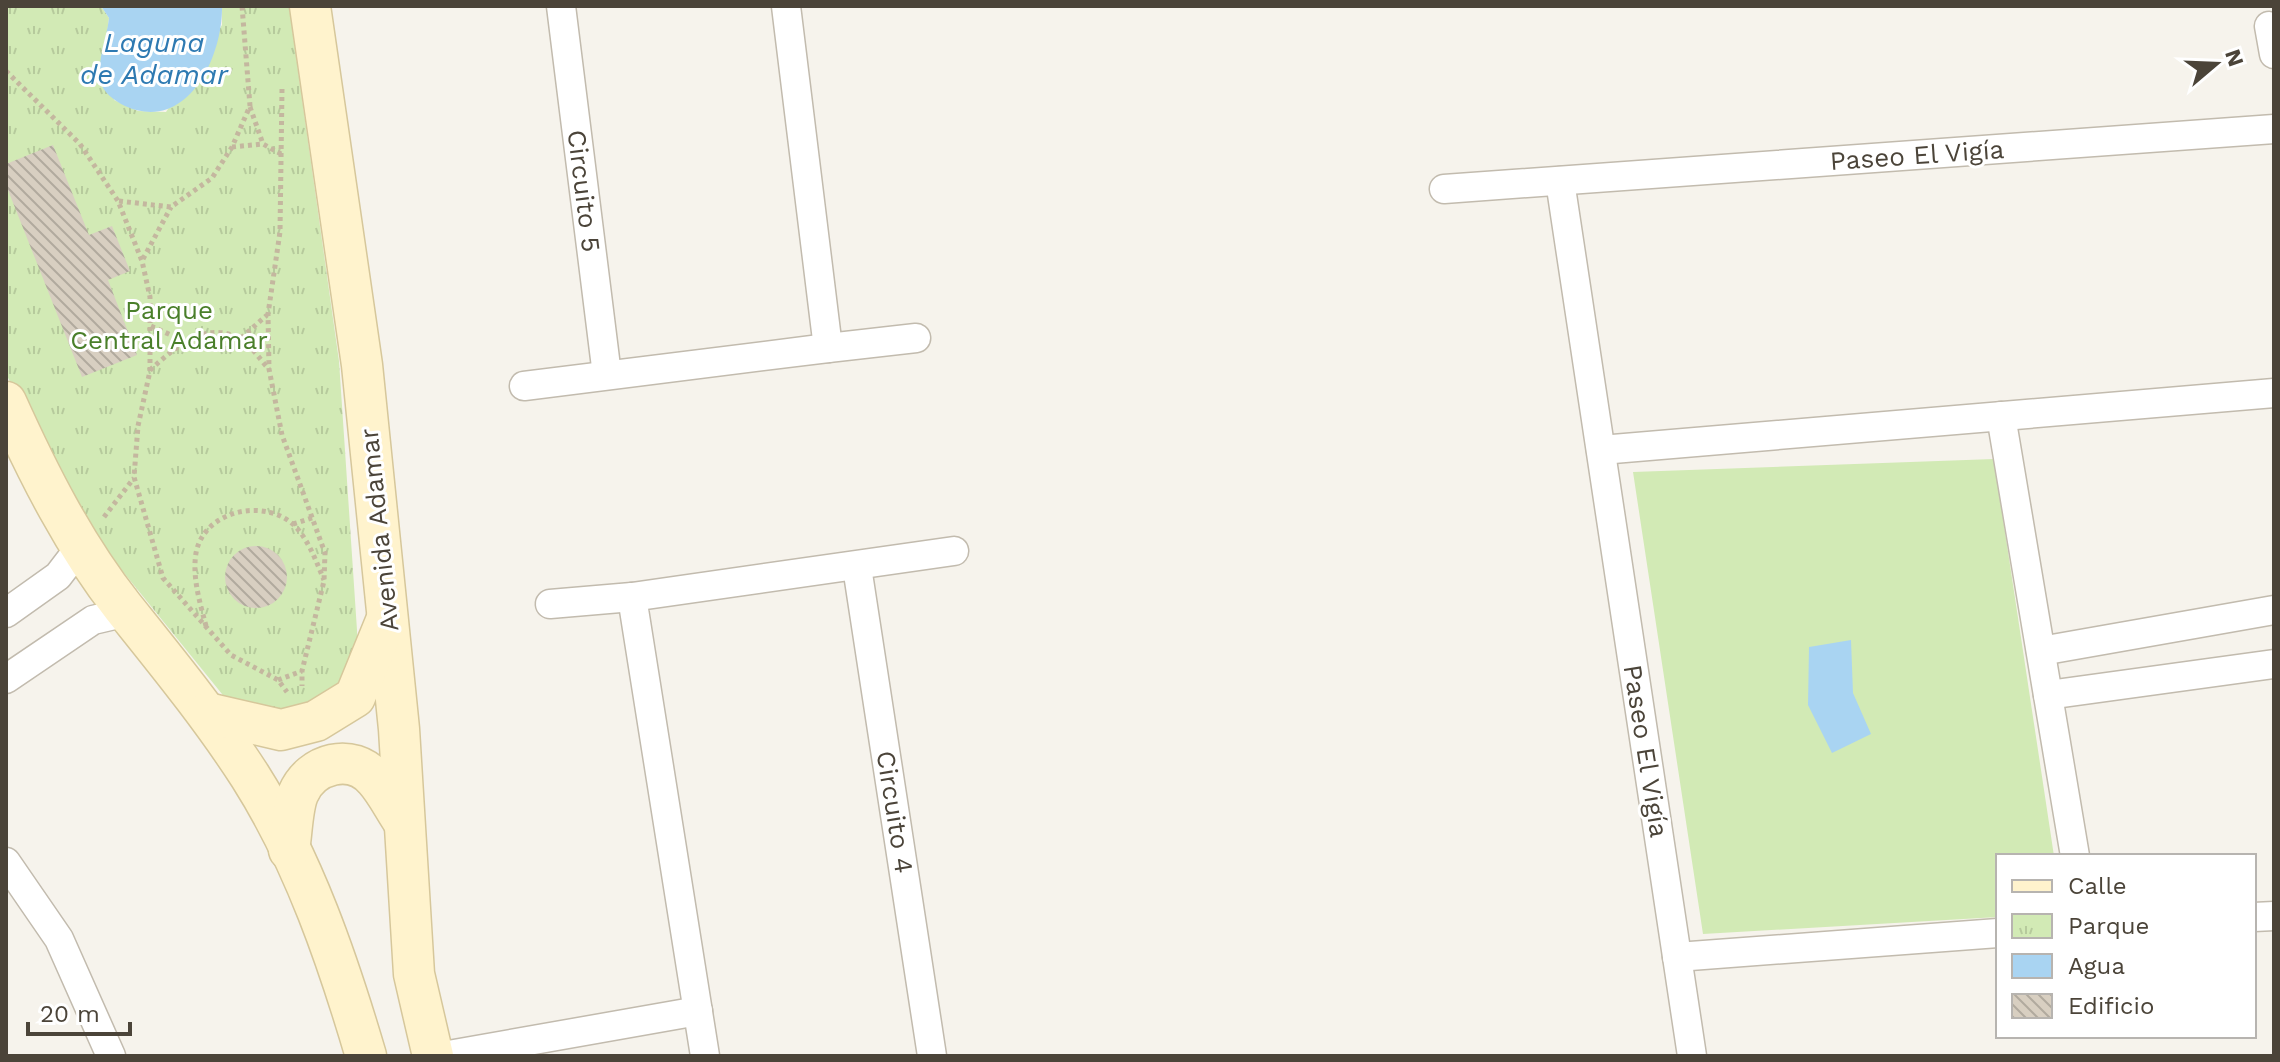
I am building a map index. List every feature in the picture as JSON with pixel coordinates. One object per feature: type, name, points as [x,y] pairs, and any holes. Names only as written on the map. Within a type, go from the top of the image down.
[{"type":"street","name":"Avenida Adamar","points":[[310,6],[362,365],[388,616],[414,974],[433,1056]]},
{"type":"street","name":"Circuito 5","points":[[561,6],[607,375]]},
{"type":"street","points":[[786,6],[828,348]]},
{"type":"street","points":[[2269,26],[2274,54]]},
{"type":"street","name":"Paseo El Vigía","points":[[1444,189],[2274,129]]},
{"type":"street","name":"Paseo El Vigía","points":[[1560,181],[1692,1056]]},
{"type":"street","points":[[524,386],[916,338]]},
{"type":"street","points":[[1601,450],[2274,393]]},
{"type":"street","points":[[6,402],[30,455],[81,546],[127,612],[207,713],[252,779],[289,850],[325,930],[366,1056]]},
{"type":"street","points":[[2001,416],[2075,854]]},
{"type":"street","points":[[6,613],[58,576],[81,546]]},
{"type":"street","points":[[550,604],[632,597],[954,551]]},
{"type":"street","name":"Circuito 4","points":[[857,567],[932,1056]]},
{"type":"street","points":[[632,597],[705,1056]]},
{"type":"street","points":[[2041,651],[2274,610]]},
{"type":"street","points":[[6,679],[93,620],[127,612]]},
{"type":"street","points":[[207,713],[281,730],[355,697],[388,616]]},
{"type":"street","points":[[2048,695],[2274,664]]},
{"type":"street","points":[[289,850],[297,795],[310,775],[329,764],[352,764],[374,776],[403,821]]},
{"type":"street","points":[[6,862],[59,939],[111,1056]]},
{"type":"street","points":[[1677,957],[1996,933]]},
{"type":"street","points":[[443,1056],[698,1011]]},
{"type":"path","points":[[242,6],[250,106],[263,144]]},
{"type":"path","points":[[6,71],[80,144],[118,201],[142,261],[150,297],[150,371],[138,426],[134,477],[163,578],[231,655],[278,680],[303,719]]},
{"type":"path","points":[[282,82],[280,232],[268,314],[269,369],[282,435],[315,517],[325,553],[324,581],[302,671],[303,719]]},
{"type":"path","points":[[142,261],[171,207],[212,178],[232,147],[250,106]]},
{"type":"path","points":[[232,147],[263,144],[281,154]]},
{"type":"path","points":[[118,201],[171,207]]},
{"type":"path","points":[[241,338],[268,314]]},
{"type":"path","points":[[151,326],[184,341]]},
{"type":"path","points":[[150,371],[184,341],[202,334],[224,333],[241,338],[269,369]]},
{"type":"path","points":[[81,546],[134,477]]},
{"type":"path","points":[[208,631],[197,594],[196,551],[215,523],[237,512],[256,509],[274,513],[293,524],[308,543],[324,581]]},
{"type":"path","points":[[293,524],[315,517]]},
{"type":"path","points":[[278,680],[302,671]]},
{"type":"green space","name":"Parque Central Adamar","points":[[6,6],[101,6],[109,18],[106,41],[114,100],[138,111],[166,112],[222,25],[222,6],[289,6],[339,361],[357,630],[358,666],[328,711],[239,715],[86,526],[6,374]]},
{"type":"green space","points":[[1994,459],[2054,854],[1996,854],[1996,917],[1703,934],[1633,472]]},
{"type":"water","name":"Laguna de Adamar","points":[[101,6],[222,6],[216,47],[197,86],[183,100],[166,109],[147,112],[113,99],[101,84],[99,72],[109,18]]},
{"type":"water","points":[[1851,640],[1853,693],[1871,734],[1832,753],[1808,705],[1809,647]]},
{"type":"building","points":[[53,145],[89,235],[112,226],[130,271],[108,280],[137,355],[82,377],[6,185],[6,164]]},
{"type":"building","points":[[256,546],[278,555],[287,577],[278,599],[256,608],[234,599],[225,577],[234,555]]}]
